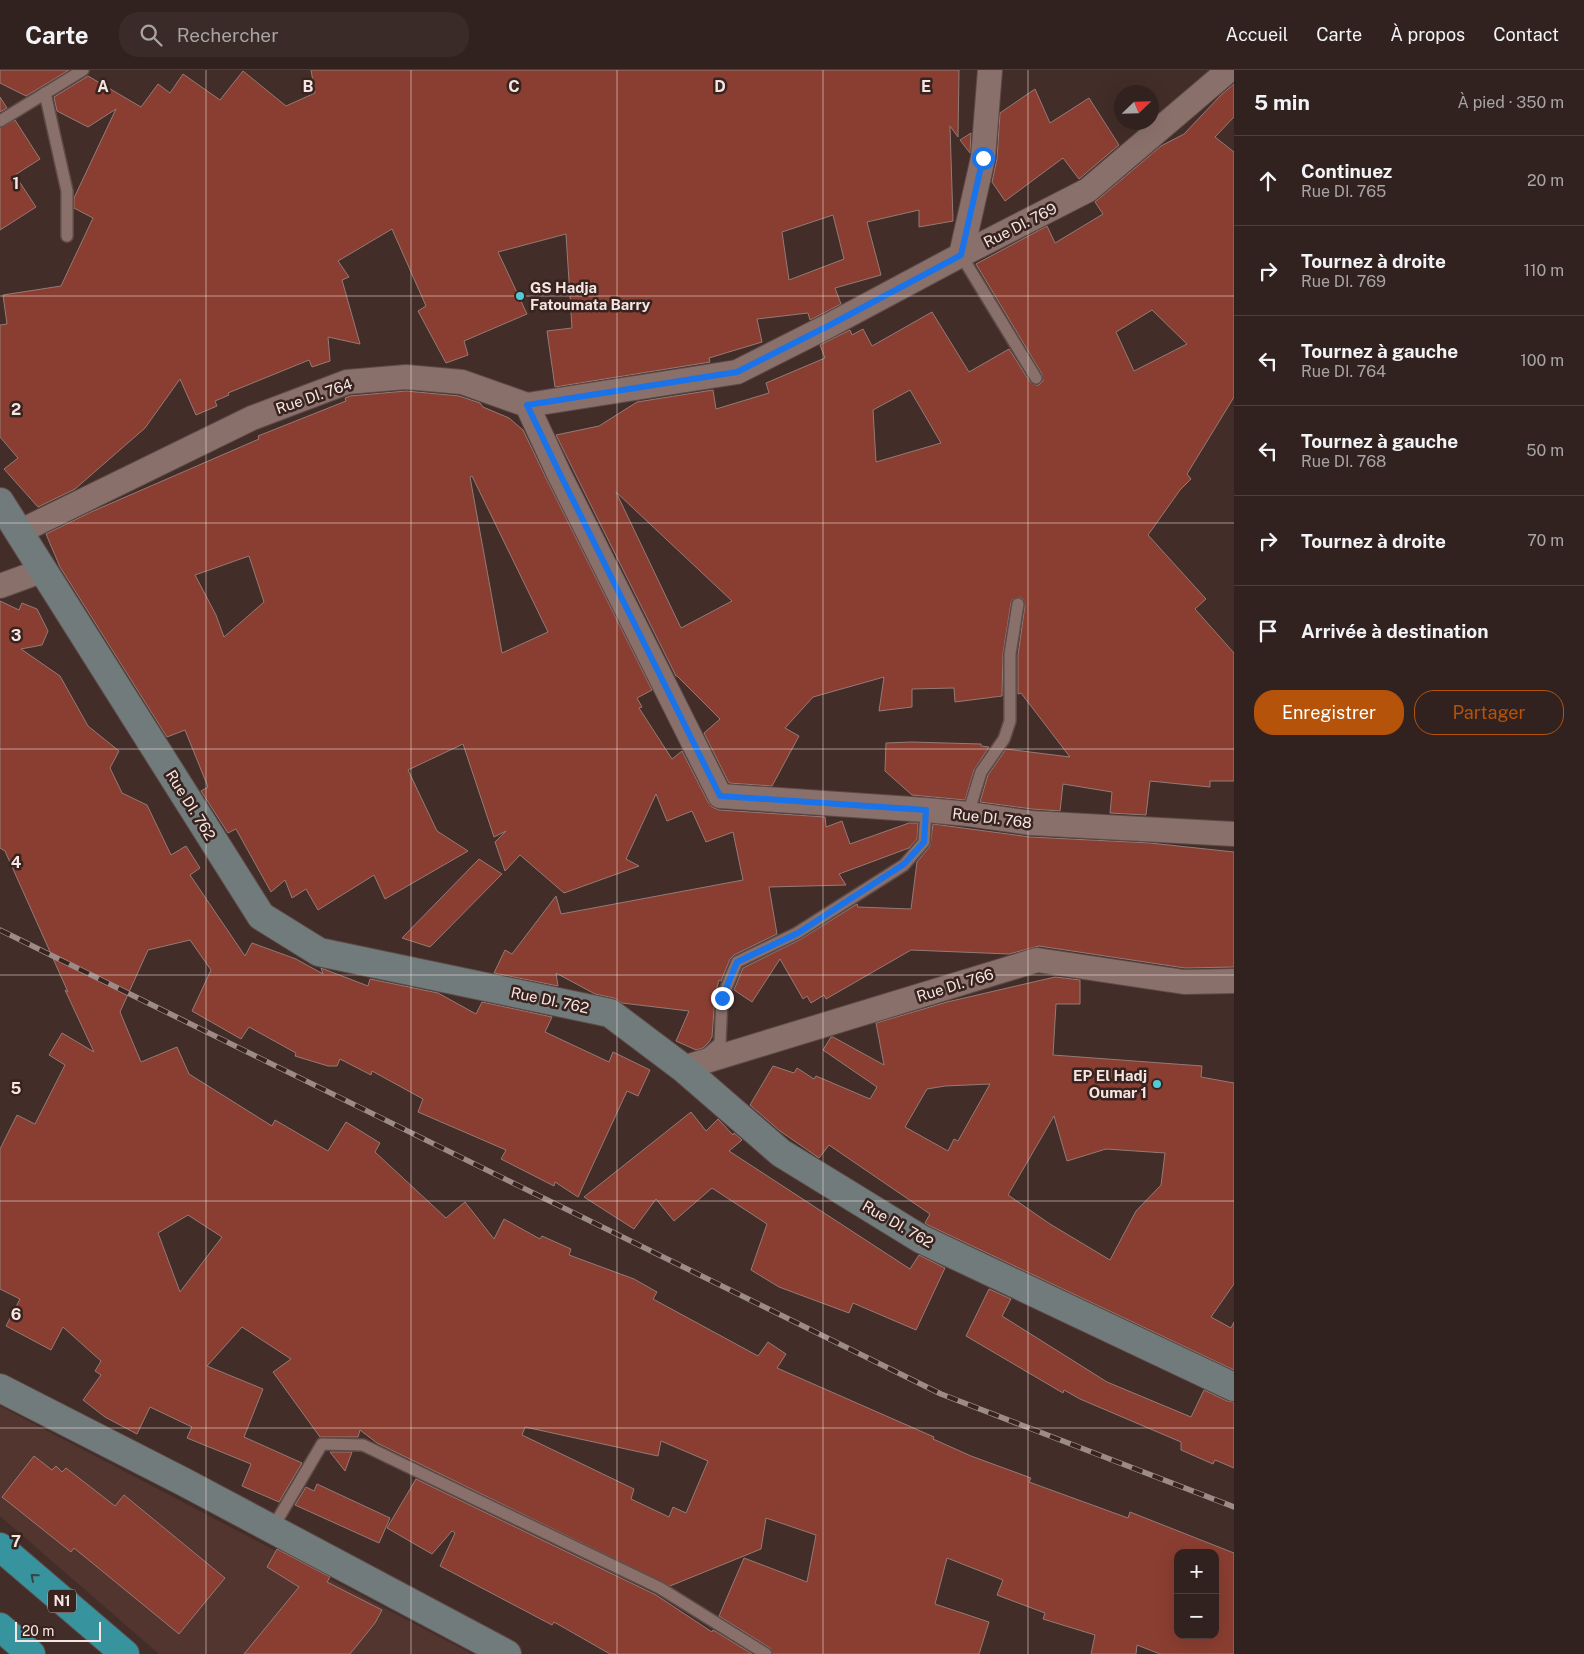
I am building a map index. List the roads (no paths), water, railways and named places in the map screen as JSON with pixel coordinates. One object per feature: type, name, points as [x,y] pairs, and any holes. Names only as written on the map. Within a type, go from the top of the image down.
[{"type":"highway","name":"N1","points":[[0,1548],[125,1654]]},
{"type":"highway","points":[[0,1627],[31,1654]]},
{"type":"street","points":[[961,255],[983,158],[990,70]]},
{"type":"street","name":"Rue DI. 769","points":[[527,405],[737,372],[1088,190],[1228,70]]},
{"type":"street","name":"Rue DI. 764","points":[[19,532],[252,418],[348,382],[406,377],[462,382],[527,405]]},
{"type":"street","name":"Rue DI. 768","points":[[527,405],[720,796],[926,810],[968,814],[1031,824],[1234,834]]},
{"type":"street","name":"Rue DI. 762","points":[[0,502],[261,916],[319,952],[610,1013],[683,1068],[781,1153],[921,1239],[1234,1387]]},
{"type":"street","points":[[0,586],[44,570]]},
{"type":"street","name":"Rue DI. 766","points":[[683,1068],[1036,960],[1184,982],[1234,981]]},
{"type":"street","points":[[0,1388],[184,1482],[506,1654]]},
{"type":"lane","points":[[0,121],[83,70]]},
{"type":"lane","points":[[45,93],[67,191],[67,236]]},
{"type":"lane","points":[[961,255],[1036,378]]},
{"type":"lane","points":[[968,814],[981,772],[1004,739],[1010,721],[1010,654],[1018,604]]},
{"type":"lane","points":[[683,1068],[704,1056],[720,1043],[722,998],[737,962],[798,933],[904,864],[924,842],[926,810]]},
{"type":"lane","points":[[272,1529],[322,1444],[363,1445],[660,1588],[766,1654]]},
{"type":"railway","points":[[0,930],[941,1394],[1234,1507]]},
{"type":"place","name":"GS Hadja Fatoumata Barry","points":[[520,296]]},
{"type":"place","name":"EP El Hadj Oumar 1","points":[[1157,1084]]}]
